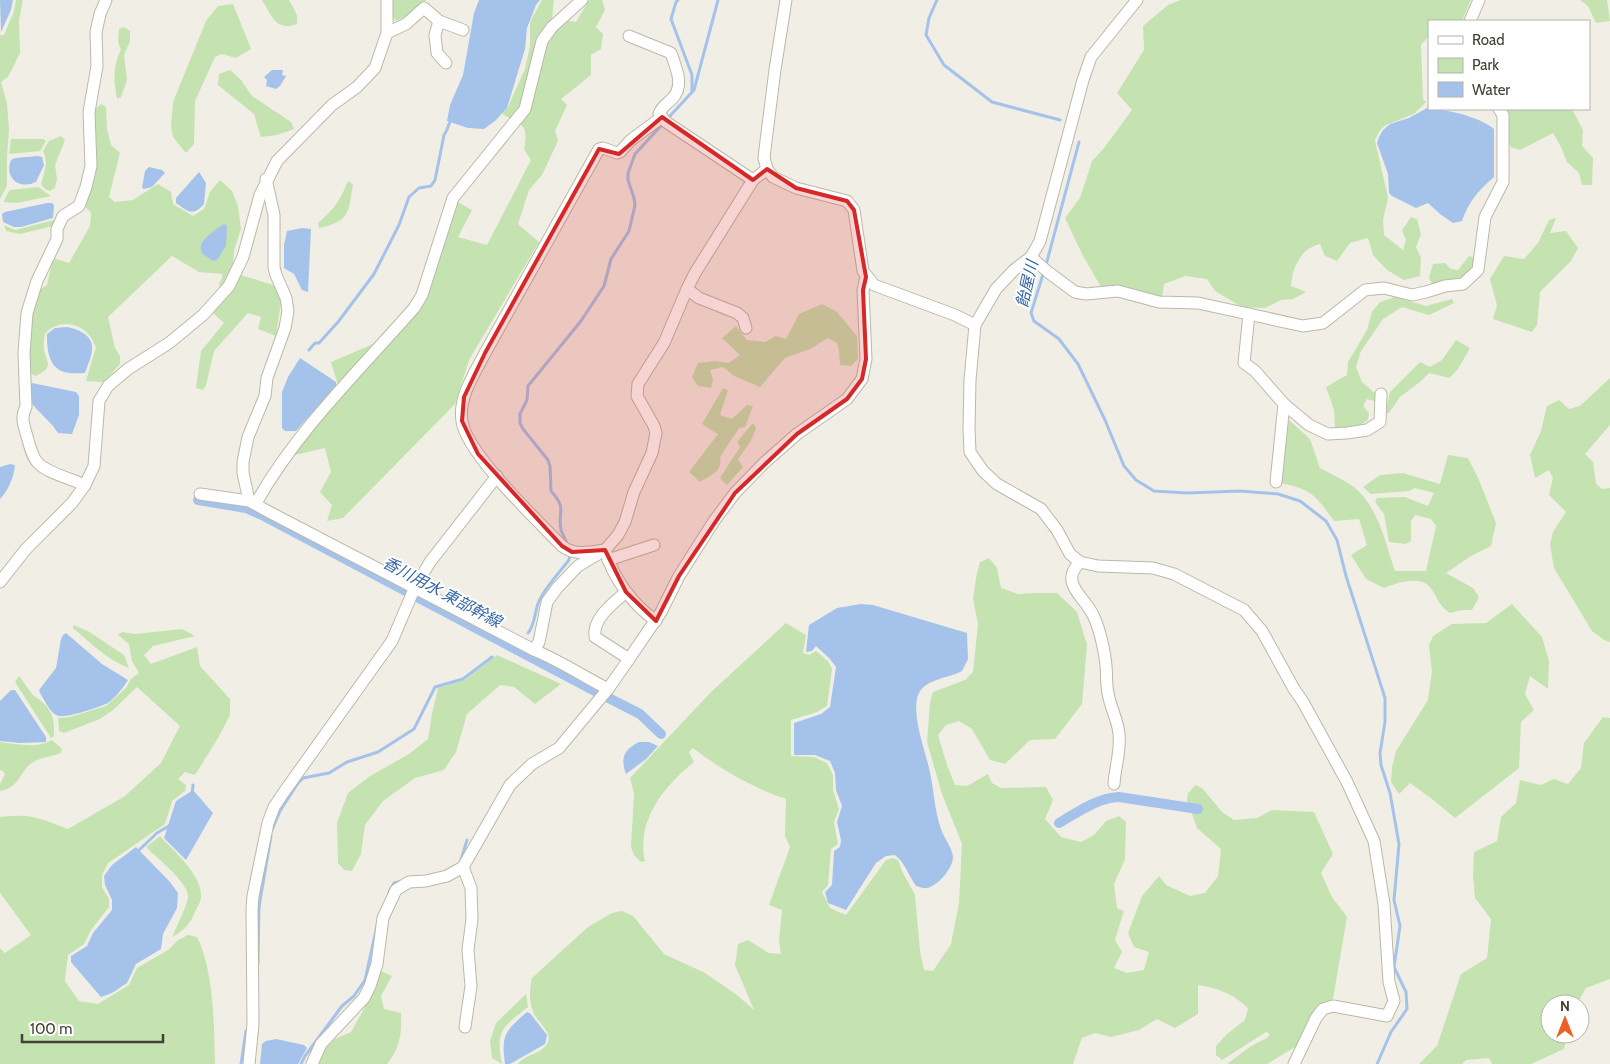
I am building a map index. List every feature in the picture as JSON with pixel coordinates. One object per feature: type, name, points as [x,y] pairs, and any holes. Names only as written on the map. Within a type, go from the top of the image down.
[{"type":"street","points":[[85,484],[47,470],[37,462],[30,445],[22,414],[26,407],[24,354],[28,313],[37,282],[57,239],[57,229],[64,216],[79,206],[91,166],[89,112],[96,66],[96,32],[100,14],[106,0]]},
{"type":"street","points":[[0,582],[26,548],[72,503],[85,484],[94,466],[99,401],[108,386],[128,369],[169,343],[203,315],[229,286],[243,257],[260,195],[277,161],[332,105],[357,86],[375,68],[387,33],[387,0]]},
{"type":"street","points":[[253,502],[296,443],[414,308],[422,295],[452,198],[525,109],[542,41],[552,27],[582,0]]},
{"type":"street","points":[[786,0],[774,70],[764,158],[767,169],[773,177],[796,188],[847,202],[851,205],[854,210],[863,271],[874,285],[975,324]]},
{"type":"street","points":[[1035,261],[1082,80],[1091,57],[1137,0]]},
{"type":"street","points":[[1470,20],[1479,0]]},
{"type":"street","points":[[387,33],[406,24],[424,8],[439,21],[463,30]]},
{"type":"street","points":[[439,21],[436,34],[436,53],[446,64]]},
{"type":"street","points":[[630,36],[671,53],[679,77],[678,89],[672,98],[663,105],[659,114],[664,120],[753,180]]},
{"type":"street","points":[[1035,261],[1075,292],[1086,294],[1118,291],[1159,302],[1198,303],[1303,326],[1323,323],[1365,290],[1384,288],[1412,295],[1445,286],[1463,284],[1478,270],[1482,225],[1504,182],[1503,116],[1500,110]]},
{"type":"street","points":[[606,555],[570,552],[496,476],[478,454],[467,436],[462,421],[464,397],[485,352],[599,149],[604,148],[617,153],[620,152],[630,140],[664,120]]},
{"type":"street","points":[[606,555],[625,522],[634,492],[652,453],[656,433],[637,396],[638,384],[664,343],[687,289],[753,180],[767,169]]},
{"type":"street","points":[[253,502],[243,473],[243,462],[248,437],[266,396],[267,378],[288,312],[286,298],[274,267],[274,215],[266,180]]},
{"type":"street","points":[[1035,261],[1014,270],[996,289],[975,324],[970,390],[970,452],[983,471],[997,484],[1041,509],[1057,530],[1070,554],[1080,562],[1098,566],[1153,568],[1174,574],[1244,610],[1262,631],[1303,702],[1347,782],[1374,841],[1384,904],[1389,982],[1394,1001],[1387,1016],[1333,1006],[1323,1009],[1316,1018],[1294,1064]]},
{"type":"street","points":[[312,1064],[321,1044],[364,998],[370,986],[378,964],[383,918],[396,890],[409,882],[426,881],[448,876],[463,868],[510,785],[532,764],[559,748],[629,660],[656,621],[679,576],[714,522],[736,493],[764,462],[790,440],[847,399],[862,379],[866,359],[862,290],[866,277]]},
{"type":"street","points":[[687,289],[700,298],[737,313],[743,318],[746,328]]},
{"type":"street","points":[[1249,314],[1244,363],[1255,371],[1284,404],[1308,425],[1328,434],[1367,430],[1380,422],[1381,394]]},
{"type":"street","points":[[1276,482],[1284,404]]},
{"type":"street","points":[[249,1064],[253,1024],[253,902],[268,823],[274,807],[392,641],[413,592],[430,562],[496,476]]},
{"type":"street","points":[[200,494],[253,502],[413,592],[562,663],[604,693]]},
{"type":"street","points":[[534,650],[539,642],[548,602],[557,588],[578,566],[606,555],[654,545]]},
{"type":"street","points":[[606,555],[626,592],[640,610],[656,621]]},
{"type":"street","points":[[1080,562],[1072,569],[1071,581],[1076,592],[1095,618],[1106,664],[1108,694],[1119,734],[1119,750],[1114,784]]},
{"type":"street","points":[[626,592],[601,617],[594,629],[595,637],[629,660]]},
{"type":"street","points":[[463,868],[471,888],[472,919],[468,950],[471,986],[465,1027]]},
{"type":"highlighted area","points":[[662,117],[753,180],[767,169],[796,188],[847,201],[854,210],[866,277],[863,290],[866,359],[862,379],[847,399],[797,434],[735,493],[679,576],[656,621],[626,592],[605,550],[572,552],[562,546],[478,454],[462,421],[464,397],[485,353],[599,149],[619,154]]},
{"type":"green space","points":[[16,0],[23,0],[19,20],[20,53],[8,77],[1,82],[7,104],[9,129],[7,186],[0,199],[0,35],[4,35],[14,11]]},
{"type":"green space","points":[[262,0],[289,0],[297,15],[297,24],[284,26],[279,24],[272,17]]},
{"type":"green space","points":[[391,0],[426,0],[417,10],[396,21],[391,13]]},
{"type":"green space","points":[[542,0],[554,0],[552,18],[576,22],[589,0],[602,0],[605,10],[596,27],[603,34],[601,49],[591,55],[591,75],[561,99],[567,105],[555,131],[558,141],[542,175],[529,190],[518,224],[539,242],[469,360],[455,404],[343,518],[327,521],[332,505],[320,492],[331,472],[325,448],[295,455],[308,434],[341,395],[331,362],[385,339],[414,300],[437,239],[456,201],[472,210],[458,237],[487,245],[531,160],[524,149],[525,130],[519,123],[502,114],[508,107],[525,69],[530,46],[530,22]]},
{"type":"green space","points":[[1181,0],[1471,0],[1462,20],[1428,20],[1428,37],[1421,45],[1423,99],[1426,102],[1414,114],[1386,125],[1380,130],[1375,140],[1388,198],[1383,220],[1384,235],[1403,250],[1406,240],[1402,230],[1411,217],[1417,219],[1421,234],[1416,247],[1421,258],[1420,276],[1404,280],[1387,270],[1373,255],[1368,238],[1350,243],[1337,261],[1325,256],[1320,244],[1313,246],[1303,254],[1293,272],[1291,286],[1306,292],[1293,299],[1281,300],[1265,308],[1242,307],[1215,291],[1207,279],[1185,276],[1164,284],[1162,298],[1130,290],[1101,287],[1082,254],[1065,218],[1080,198],[1092,161],[1132,110],[1117,93],[1144,50],[1143,26],[1168,5]]},
{"type":"green space","points":[[1580,0],[1607,0],[1610,21],[1596,23],[1588,6]]},
{"type":"green space","points":[[233,4],[251,49],[236,58],[222,54],[215,57],[195,101],[194,144],[186,153],[173,137],[171,126],[173,102],[206,21],[218,6]]},
{"type":"green space","points":[[124,27],[130,31],[130,41],[124,55],[127,80],[121,97],[117,99],[115,68],[121,50],[118,42],[119,29]]},
{"type":"green space","points":[[230,70],[241,80],[252,96],[291,122],[294,129],[277,135],[261,137],[254,114],[218,85],[219,74]]},
{"type":"green space","points":[[101,104],[106,107],[107,129],[111,145],[120,153],[109,197],[115,202],[133,200],[158,184],[171,192],[173,204],[193,216],[204,209],[210,192],[220,180],[232,191],[238,206],[241,229],[234,250],[233,268],[221,289],[219,284],[222,274],[199,272],[172,256],[108,317],[115,348],[120,356],[120,364],[104,382],[86,381],[96,347],[85,331],[80,327],[68,324],[55,326],[45,334],[44,348],[48,365],[45,370],[36,376],[29,373],[29,352],[38,291],[47,285],[53,258],[69,263],[90,226],[91,213],[84,205],[96,174],[97,151],[94,110]]},
{"type":"green space","points":[[1504,110],[1573,110],[1583,130],[1582,146],[1593,158],[1592,185],[1582,185],[1579,173],[1567,162],[1553,133],[1520,150],[1510,147]]},
{"type":"green space","points":[[61,136],[65,140],[55,165],[57,179],[55,188],[50,191],[41,184],[46,163],[43,151],[49,141]]},
{"type":"green space","points":[[11,139],[43,139],[46,141],[40,151],[9,154]]},
{"type":"green space","points":[[348,181],[353,184],[346,214],[337,222],[319,228],[318,223],[336,204]]},
{"type":"green space","points":[[38,187],[51,196],[17,203],[3,202],[10,190]]},
{"type":"green space","points":[[1556,218],[1550,233],[1566,231],[1578,248],[1571,261],[1540,292],[1537,325],[1532,332],[1493,319],[1497,305],[1490,279],[1504,256],[1524,259],[1538,243],[1549,220]]},
{"type":"green space","points":[[54,220],[53,226],[20,234],[6,231],[4,225],[15,230]]},
{"type":"green space","points":[[1469,256],[1475,258],[1471,270],[1463,281],[1432,284],[1429,278],[1433,264],[1445,263],[1451,269],[1458,270]]},
{"type":"green space","points":[[241,275],[276,286],[281,302],[276,336],[258,329],[261,317],[248,313],[214,351],[206,385],[203,390],[196,388],[201,351],[224,323],[213,313]]},
{"type":"green space","points":[[1395,297],[1426,306],[1452,299],[1454,303],[1429,315],[1402,307],[1383,319],[1361,351],[1356,367],[1362,382],[1376,394],[1377,402],[1367,399],[1363,406],[1369,413],[1368,420],[1356,428],[1335,427],[1334,410],[1326,387],[1347,375],[1348,362],[1367,330],[1372,312],[1380,302]]},
{"type":"green space","points":[[822,304],[837,312],[857,336],[858,359],[851,366],[840,365],[837,343],[828,338],[810,349],[785,358],[760,387],[734,376],[723,367],[710,370],[713,379],[711,388],[698,386],[692,377],[698,363],[715,361],[729,363],[740,355],[722,338],[736,326],[747,340],[765,342],[776,336],[786,339],[799,314]]},
{"type":"green space","points":[[1456,340],[1470,348],[1458,369],[1449,378],[1429,373],[1400,397],[1389,413],[1385,413],[1390,392],[1420,362],[1430,367],[1442,360]]},
{"type":"green space","points":[[1610,378],[1610,425],[1585,454],[1593,462],[1596,484],[1602,489],[1610,488],[1610,642],[1592,631],[1554,568],[1550,544],[1553,532],[1566,512],[1549,495],[1553,478],[1549,470],[1535,478],[1530,455],[1541,431],[1547,406],[1559,400],[1569,409],[1580,406]]},
{"type":"green space","points":[[723,388],[728,390],[720,415],[732,419],[747,405],[753,406],[745,427],[739,428],[720,457],[718,470],[700,482],[689,472],[718,434],[702,424]]},
{"type":"green space","points":[[1289,420],[1310,439],[1320,468],[1342,479],[1363,495],[1380,526],[1395,571],[1426,571],[1436,526],[1431,519],[1415,515],[1411,521],[1411,541],[1406,544],[1389,542],[1384,514],[1375,502],[1377,498],[1405,497],[1428,506],[1434,493],[1415,488],[1409,491],[1371,494],[1363,487],[1380,475],[1403,473],[1440,484],[1448,455],[1468,458],[1496,523],[1491,546],[1471,556],[1446,573],[1473,588],[1479,597],[1472,610],[1450,613],[1441,604],[1430,587],[1420,581],[1408,581],[1384,588],[1366,579],[1351,555],[1367,545],[1359,519],[1334,521],[1312,495],[1291,485],[1280,483]]},
{"type":"green space","points":[[753,423],[756,428],[751,441],[738,459],[743,467],[727,485],[720,478],[740,447],[737,442]]},
{"type":"green space","points":[[989,558],[997,568],[1001,588],[1018,594],[1057,593],[1077,612],[1087,645],[1082,704],[1055,739],[1030,740],[1005,764],[990,760],[972,729],[959,721],[946,725],[938,735],[955,785],[967,786],[988,774],[992,783],[1001,788],[1046,787],[1053,800],[1045,819],[1061,837],[1081,842],[1094,835],[1106,821],[1119,816],[1126,822],[1125,859],[1114,884],[1117,908],[1124,911],[1115,940],[1122,952],[1114,968],[1127,973],[1144,970],[1149,952],[1134,947],[1128,933],[1142,896],[1159,876],[1166,885],[1190,896],[1205,893],[1218,876],[1221,849],[1197,828],[1187,800],[1188,793],[1196,785],[1203,789],[1222,812],[1234,820],[1257,818],[1272,810],[1314,812],[1333,854],[1321,873],[1332,897],[1347,917],[1333,999],[1318,1005],[1303,1036],[1295,1047],[1267,1064],[1227,1064],[1251,1046],[1267,1038],[1270,1034],[1266,1032],[1222,1060],[1216,1055],[1216,1046],[1227,1034],[1245,1020],[1248,1008],[1225,992],[1198,985],[1198,1014],[1175,1028],[1157,1019],[1139,1030],[1111,1037],[1095,1033],[1082,1038],[1073,1064],[518,1064],[524,1058],[544,1048],[549,1040],[547,1032],[534,1014],[531,1005],[532,978],[588,927],[612,913],[622,911],[633,916],[664,954],[705,973],[737,995],[754,1010],[735,965],[738,944],[748,940],[769,953],[781,954],[779,941],[782,910],[769,905],[790,847],[785,836],[786,799],[737,777],[693,748],[689,752],[694,762],[663,793],[649,818],[643,846],[645,861],[641,862],[634,855],[631,847],[634,794],[630,778],[711,692],[786,623],[806,635],[803,653],[809,655],[816,651],[828,661],[832,669],[827,706],[817,712],[791,720],[791,756],[814,757],[827,763],[833,775],[833,790],[839,809],[834,822],[838,844],[831,849],[828,885],[822,892],[830,908],[846,915],[886,860],[893,858],[898,860],[915,895],[920,951],[924,970],[933,971],[951,944],[959,903],[962,844],[942,794],[927,742],[930,703],[933,692],[965,680],[973,672],[978,624],[973,599],[980,562]]},
{"type":"green space","points":[[1512,604],[1542,637],[1549,661],[1548,689],[1530,676],[1525,694],[1534,710],[1521,722],[1519,768],[1455,818],[1410,783],[1399,794],[1391,782],[1396,751],[1428,700],[1432,671],[1429,645],[1433,636],[1452,624],[1486,623]]},
{"type":"green space","points":[[73,625],[88,631],[124,655],[129,668],[99,651],[73,628]]},
{"type":"green space","points":[[182,629],[195,636],[153,646],[144,655],[151,664],[197,647],[200,666],[230,699],[230,715],[195,775],[185,772],[178,779],[186,785],[185,791],[172,801],[165,824],[108,863],[102,875],[102,887],[109,899],[109,907],[91,930],[84,944],[68,955],[65,981],[79,1001],[98,1004],[129,985],[137,968],[168,950],[178,940],[188,935],[197,937],[203,950],[210,982],[215,1064],[0,1064],[0,948],[5,953],[31,935],[0,893],[0,817],[35,817],[68,829],[125,796],[161,763],[180,726],[137,687],[113,710],[100,719],[64,733],[59,731],[58,718],[70,717],[106,706],[139,673],[132,661],[129,644],[118,635],[122,632],[135,634]]},
{"type":"green space","points":[[497,655],[561,684],[535,704],[514,687],[500,685],[467,714],[456,752],[444,770],[415,778],[383,801],[365,825],[361,854],[352,871],[344,870],[338,863],[337,823],[348,793],[370,776],[409,754],[428,739],[438,688],[465,680]]},
{"type":"green space","points":[[19,676],[32,694],[51,713],[54,736],[51,738],[15,682]]},
{"type":"green space","points":[[1603,717],[1610,718],[1610,979],[1586,988],[1583,994],[1540,994],[1540,1044],[1565,1044],[1564,1049],[1531,1064],[1492,1064],[1489,1058],[1466,1060],[1462,1064],[1419,1064],[1437,1046],[1461,974],[1487,958],[1491,919],[1475,898],[1474,852],[1497,841],[1501,817],[1516,803],[1520,780],[1541,785],[1554,779],[1568,784],[1581,768],[1584,743]]},
{"type":"green space","points":[[52,740],[62,749],[61,753],[41,758],[30,764],[12,786],[0,791],[0,784],[5,774],[0,770],[0,742],[33,745]]},
{"type":"green space","points":[[160,836],[192,872],[200,889],[201,897],[186,927],[172,937],[188,897],[187,891],[178,878],[146,847]]},
{"type":"green space","points":[[381,971],[392,976],[381,996],[384,1009],[401,1013],[399,1040],[395,1052],[387,1064],[317,1064],[318,1056],[335,1039],[351,1032],[364,1009]]},
{"type":"green space","points":[[526,994],[528,1007],[503,1030],[500,1044],[502,1064],[492,1058],[490,1041],[496,1023]]},
{"type":"water","points":[[0,0],[13,0],[11,10],[1,32]]},
{"type":"water","points":[[479,0],[540,0],[536,5],[527,28],[525,49],[507,108],[495,121],[484,129],[468,128],[447,121],[450,105],[463,75],[474,13]]},
{"type":"water","points":[[272,70],[283,70],[282,75],[286,76],[276,89],[266,86],[267,80],[264,77]]},
{"type":"water","points":[[1428,108],[1428,110],[1445,110],[1472,117],[1494,129],[1494,177],[1475,197],[1462,221],[1453,223],[1428,203],[1416,208],[1389,193],[1388,174],[1377,143],[1383,130],[1390,124],[1409,118]]},
{"type":"water","points":[[42,157],[44,165],[36,182],[24,184],[14,181],[11,177],[9,166],[11,160]]},
{"type":"water","points":[[149,167],[162,170],[165,173],[152,187],[144,189],[142,188],[145,171]]},
{"type":"water","points":[[199,172],[206,183],[204,204],[193,212],[176,203],[176,198]]},
{"type":"water","points":[[47,203],[54,205],[53,218],[21,227],[14,227],[3,222],[2,214],[5,212]]},
{"type":"water","points":[[224,224],[227,226],[226,246],[217,260],[213,261],[201,250],[202,243]]},
{"type":"water","points":[[302,228],[311,229],[308,292],[302,290],[294,274],[284,268],[284,245],[287,231]]},
{"type":"water","points":[[66,327],[80,331],[88,337],[92,344],[92,352],[85,373],[64,372],[59,370],[52,361],[48,351],[47,334],[55,328]]},
{"type":"water","points":[[300,358],[336,382],[336,386],[296,431],[285,431],[282,428],[282,392],[288,377]]},
{"type":"water","points":[[32,383],[76,392],[79,396],[79,415],[72,434],[58,433],[29,401],[28,386]]},
{"type":"water","points":[[10,464],[15,465],[13,474],[8,488],[0,499],[0,467]]},
{"type":"water","points":[[861,604],[873,605],[967,633],[968,659],[962,671],[938,679],[922,688],[919,693],[916,710],[919,730],[931,776],[937,814],[953,857],[950,866],[936,884],[923,888],[916,886],[895,855],[886,856],[876,863],[846,910],[828,903],[825,892],[832,885],[834,851],[840,847],[841,840],[837,822],[842,806],[836,790],[835,773],[830,761],[815,755],[794,755],[794,723],[821,714],[830,707],[836,667],[816,646],[812,651],[806,652],[809,625],[837,608]]},
{"type":"water","points":[[66,633],[102,664],[128,680],[108,703],[82,712],[60,716],[51,711],[39,690],[56,668],[61,639]]},
{"type":"water","points":[[11,690],[15,690],[46,737],[46,742],[20,743],[0,741],[0,701]]},
{"type":"water","points":[[639,742],[649,742],[658,746],[646,759],[626,774],[623,763],[625,755],[630,748]]},
{"type":"water","points":[[193,790],[213,813],[186,860],[164,838],[176,801]]},
{"type":"water","points":[[136,847],[170,882],[178,893],[177,908],[163,934],[161,949],[136,964],[127,983],[112,993],[101,997],[71,962],[71,956],[87,946],[93,933],[112,910],[112,900],[105,885],[104,876],[112,865]]},
{"type":"water","points":[[527,1012],[530,1013],[547,1035],[545,1044],[510,1064],[505,1064],[504,1040],[506,1034]]},
{"type":"water","points":[[276,1039],[304,1045],[307,1048],[298,1064],[260,1064],[262,1044]]},
{"type":"waterway","points":[[678,0],[671,19],[692,75],[692,92]]},
{"type":"waterway","points":[[568,546],[561,530],[561,506],[551,491],[548,460],[523,429],[520,423],[520,414],[527,400],[528,386],[581,321],[604,286],[611,259],[629,231],[635,205],[628,173],[635,154],[694,90],[718,0]]},
{"type":"waterway","name":"飴屋川","points":[[937,0],[929,18],[926,35],[944,65],[992,102],[1060,120]]},
{"type":"waterway","points":[[309,350],[315,343],[319,343],[338,322],[374,274],[399,225],[409,197],[419,188],[431,186],[435,180],[444,135],[452,118]]},
{"type":"waterway","name":"飴屋川","points":[[1046,265],[1079,142]]},
{"type":"waterway","points":[[1044,271],[1031,313],[1034,321],[1059,339],[1078,364],[1105,420],[1124,466],[1136,480],[1154,491],[1187,493],[1240,491],[1278,494],[1300,501],[1326,521],[1337,540],[1346,576],[1385,698],[1385,722],[1380,753],[1381,765],[1390,793],[1399,844],[1394,900],[1400,926],[1394,967],[1406,992],[1407,1009],[1391,1032],[1377,1064]]},
{"type":"waterway","name":"香川用水 東部幹線","points":[[198,500],[246,508],[264,516],[640,714],[661,734]]},
{"type":"waterway","points":[[528,633],[540,599],[569,560],[570,554]]},
{"type":"waterway","points":[[272,830],[280,811],[303,778],[329,773],[347,762],[378,752],[414,729],[435,687],[463,679],[492,657]]},
{"type":"waterway","points":[[192,794],[193,785]]},
{"type":"waterway","name":"香川用水 東部幹線","points":[[1059,823],[1095,803],[1119,797],[1198,809]]},
{"type":"waterway","points":[[137,852],[157,833],[169,826]]},
{"type":"waterway","points":[[258,964],[259,907],[271,836]]},
{"type":"waterway","points":[[461,860],[467,840]]},
{"type":"waterway","points":[[389,892],[394,883],[402,881]]},
{"type":"waterway","points":[[301,1064],[342,1006],[354,996],[365,980],[378,921]]},
{"type":"waterway","points":[[241,1064],[246,1031]]}]
